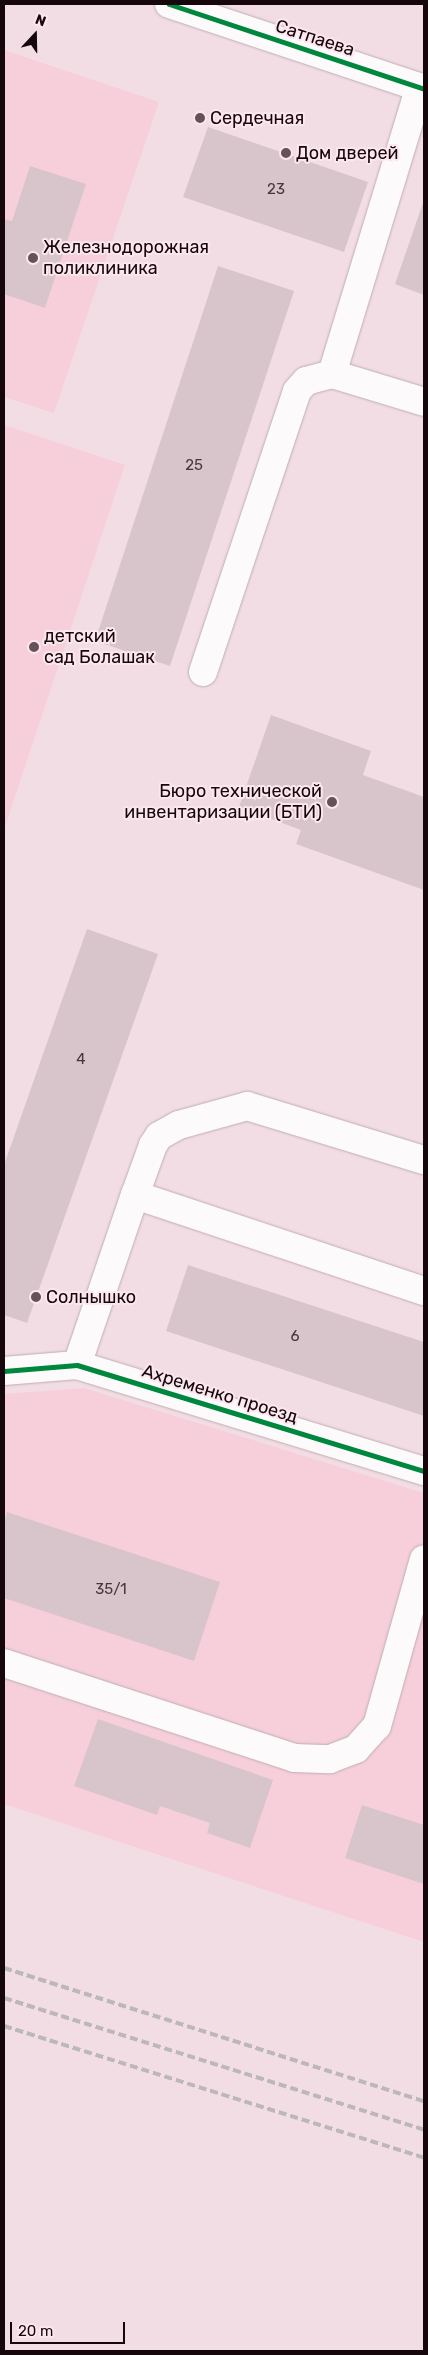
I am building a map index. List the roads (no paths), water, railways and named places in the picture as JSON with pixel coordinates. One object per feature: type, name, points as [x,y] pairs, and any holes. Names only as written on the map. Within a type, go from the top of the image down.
[{"type":"street","name":"Сатпаева","points":[[169,4],[422,88]]},
{"type":"street","points":[[332,374],[422,88]]},
{"type":"street","points":[[203,672],[297,391],[306,381],[332,374],[424,402]]},
{"type":"street","points":[[77,1364],[135,1195],[153,1145],[159,1136],[179,1125],[247,1106],[424,1160]]},
{"type":"street","points":[[135,1195],[424,1291]]},
{"type":"street","name":"Ахременко проезд","points":[[6,1377],[77,1364],[424,1471]]},
{"type":"street","points":[[4,1663],[294,1758],[330,1759],[356,1749],[376,1726],[424,1558]]},
{"type":"railway","points":[[4,1968],[424,2101]]},
{"type":"railway","points":[[4,1998],[424,2130]]},
{"type":"railway","points":[[4,2026],[424,2158]]},
{"type":"place","name":"Сердечная","points":[[200,118]]},
{"type":"place","name":"Дом дверей","points":[[286,153]]},
{"type":"place","name":"Железнодорожная поликлиника","points":[[33,258]]},
{"type":"place","name":"детский сад Болашак","points":[[34,647]]},
{"type":"place","name":"Бюро технической инвентаризации (БТИ)","points":[[332,802]]},
{"type":"place","name":"Солнышко","points":[[36,1297]]}]
